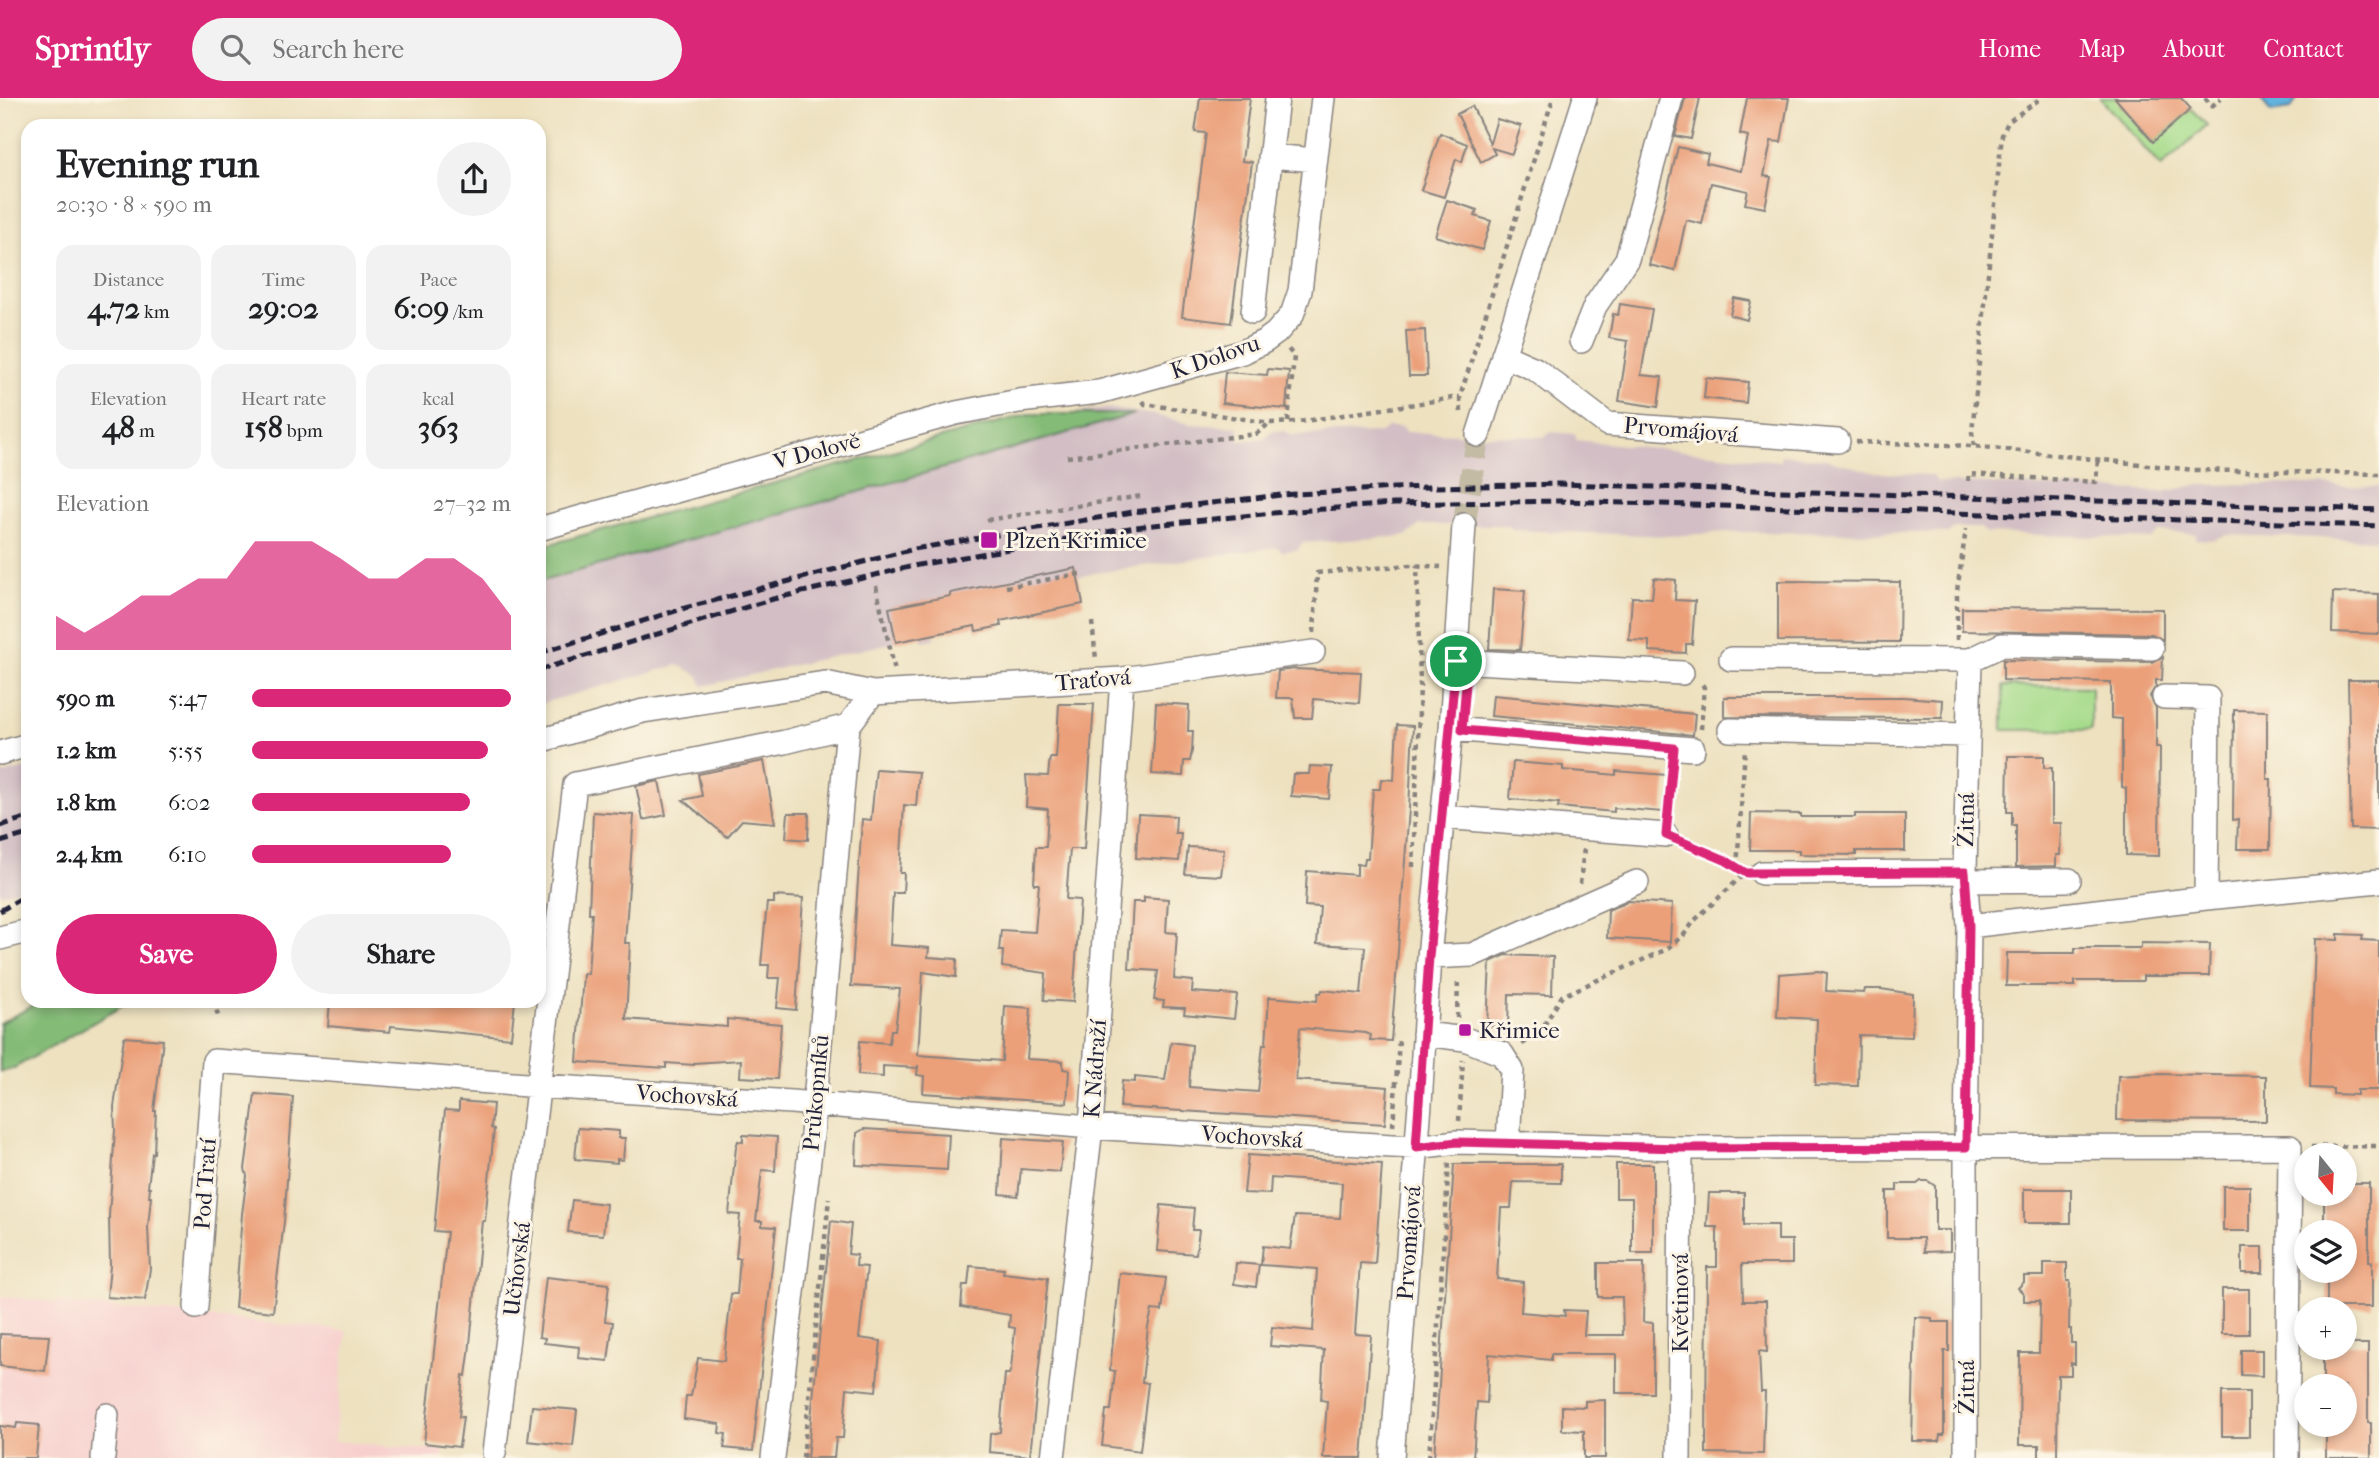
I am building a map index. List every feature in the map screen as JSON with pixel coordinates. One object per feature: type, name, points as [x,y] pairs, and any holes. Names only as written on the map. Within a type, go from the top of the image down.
[{"type":"street","name":"K Dolovu","points":[[1253,312],[1277,98]]},
{"type":"street","name":"K Dolovu","points":[[1100,392],[1243,352],[1276,333],[1292,315],[1300,291],[1322,98]]},
{"type":"street","points":[[1478,435],[1585,98]]},
{"type":"street","points":[[1581,341],[1594,306],[1627,260],[1671,98]]},
{"type":"street","points":[[1270,156],[1315,160]]},
{"type":"street","name":"Prvomájová","points":[[1503,355],[1535,369],[1607,424],[1838,441]]},
{"type":"street","name":"V Dolově","points":[[546,527],[956,413],[1018,401],[1100,392]]},
{"type":"street","name":"Prvomájová","points":[[1392,1458],[1429,957],[1451,729],[1464,525]]},
{"type":"street","points":[[1731,659],[1970,660],[2002,645],[2152,648]]},
{"type":"street","name":"Traťová","points":[[546,739],[643,710],[825,683],[873,693],[1110,680],[1312,652]]},
{"type":"street","name":"Žitná","points":[[1966,1458],[1969,926],[1966,876],[1970,660]]},
{"type":"street","points":[[1456,661],[1682,673]]},
{"type":"street","name":"K Nádraží","points":[[1053,1458],[1091,1127],[1110,680]]},
{"type":"street","points":[[848,726],[873,693]]},
{"type":"street","points":[[2164,697],[2208,698],[2206,898]]},
{"type":"street","name":"Učňovská","points":[[494,1453],[575,783],[785,742],[848,726]]},
{"type":"street","name":"Průkopníků","points":[[773,1458],[815,1106],[848,726]]},
{"type":"street","points":[[1451,729],[1684,749]]},
{"type":"street","points":[[1738,730],[1968,735]]},
{"type":"street","points":[[0,753],[21,747]]},
{"type":"street","points":[[1443,817],[1666,835]]},
{"type":"street","points":[[1762,873],[2069,880]]},
{"type":"street","points":[[1969,926],[2379,881]]},
{"type":"street","points":[[1429,957],[1472,955],[1637,882]]},
{"type":"street","points":[[0,937],[21,932]]},
{"type":"street","points":[[1424,1034],[1465,1039],[1502,1054],[1512,1070],[1508,1143]]},
{"type":"street","name":"Pod Tratí","points":[[196,1307],[214,1060],[540,1086]]},
{"type":"street","name":"Vochovská","points":[[540,1086],[1091,1127],[1416,1147],[1457,1142],[1681,1148],[2290,1147]]},
{"type":"street","points":[[2287,1458],[2290,1147]]},
{"type":"street","name":"Květinová","points":[[1679,1458],[1681,1148]]},
{"type":"street","points":[[103,1458],[107,1415]]},
{"type":"path","points":[[1131,384],[1145,404],[1271,423],[1460,397],[1553,98]]},
{"type":"path","points":[[1974,446],[1972,432],[2002,135],[2008,122],[2041,98]]},
{"type":"path","points":[[2205,98],[2212,106],[2221,98]]},
{"type":"path","points":[[1276,333],[1294,356],[1288,422]]},
{"type":"path","points":[[1068,457],[1256,434],[1271,423]]},
{"type":"path","points":[[1838,441],[1974,446],[2194,470],[2379,474]]},
{"type":"path","points":[[1968,481],[1969,474],[2096,482],[2098,459]]},
{"type":"path","points":[[987,520],[1141,496]]},
{"type":"path","points":[[1312,652],[1317,573],[1417,565],[1449,567]]},
{"type":"path","points":[[1417,565],[1420,686],[1417,773]]},
{"type":"path","points":[[1006,587],[1084,573]]},
{"type":"path","points":[[876,586],[899,692]]},
{"type":"path","points":[[1092,622],[1110,680]]},
{"type":"path","points":[[1502,1054],[1538,1035],[1562,996],[1665,950],[1683,936],[1695,920],[1746,873],[1725,860],[1666,835],[1684,749],[1700,739],[1704,687],[1696,673],[1682,673]]},
{"type":"path","points":[[1737,867],[1738,730]]},
{"type":"path","points":[[1578,908],[1586,830]]},
{"type":"path","points":[[1429,1458],[1449,1161],[1457,1158],[1465,1039],[1457,1020],[1459,956]]},
{"type":"path","points":[[216,1008],[219,1020]]},
{"type":"path","points":[[2290,1147],[2379,1146]]},
{"type":"shaded area","points":[[1108,408],[1155,415],[1190,424],[1238,427],[1239,441],[1266,438],[1271,431],[1284,431],[1290,435],[1381,433],[1388,427],[1401,427],[1406,432],[1545,437],[1551,432],[1576,434],[1576,440],[1780,461],[1781,455],[1826,459],[1876,473],[1932,475],[1938,482],[2163,492],[2197,485],[2379,487],[2379,540],[2226,535],[2211,540],[2196,539],[2196,534],[2159,532],[2151,539],[1986,533],[1980,528],[1954,528],[1948,533],[1729,532],[1670,536],[1513,530],[1508,525],[1420,525],[1406,536],[1302,543],[1298,550],[1283,551],[1276,547],[1095,573],[1078,577],[1083,604],[1000,621],[1001,626],[976,631],[974,626],[934,634],[935,639],[922,641],[921,636],[703,686],[698,675],[678,665],[546,702],[546,563],[1039,418]]},
{"type":"shaded area","points":[[21,769],[21,890],[0,894],[0,775]]},
{"type":"shaded area","points":[[0,1296],[347,1331],[334,1441],[443,1451],[442,1458],[0,1458]]},
{"type":"green space","points":[[2100,98],[2126,98],[2120,104],[2152,142],[2191,109],[2207,125],[2161,167]]},
{"type":"green space","points":[[1029,414],[1135,414],[546,580],[546,545]]},
{"type":"green space","points":[[2003,686],[2091,687],[2091,730],[2003,730]]},
{"type":"green space","points":[[29,1008],[119,1008],[14,1068],[0,1072],[0,1023]]},
{"type":"water","points":[[2261,98],[2297,98],[2291,109],[2271,112]]},
{"type":"building","points":[[1200,98],[1250,98],[1242,161],[1252,162],[1231,323],[1182,317],[1206,133],[1195,132]]},
{"type":"building","points":[[1685,98],[1700,98],[1691,139],[1675,136]]},
{"type":"building","points":[[1747,98],[1789,98],[1781,142],[1771,141],[1764,176],[1771,177],[1765,208],[1745,204],[1748,191],[1711,183],[1702,224],[1686,220],[1675,271],[1649,265],[1678,147],[1708,154],[1706,163],[1741,171],[1748,136],[1740,134]]},
{"type":"building","points":[[2115,98],[2181,98],[2191,109],[2153,142]]},
{"type":"building","points":[[1472,106],[1490,143],[1497,119],[1521,126],[1512,154],[1492,148],[1495,154],[1481,162],[1457,114]]},
{"type":"building","points":[[1440,133],[1467,144],[1462,162],[1456,159],[1444,197],[1421,190]]},
{"type":"building","points":[[1447,200],[1477,210],[1475,216],[1491,221],[1482,250],[1435,236]]},
{"type":"building","points":[[1734,298],[1751,301],[1747,320],[1730,315]]},
{"type":"building","points":[[1620,304],[1652,309],[1641,375],[1662,377],[1658,407],[1619,401],[1628,341],[1609,338],[1613,314],[1618,315]]},
{"type":"building","points":[[1425,330],[1427,376],[1409,376],[1406,331]]},
{"type":"building","points":[[1268,369],[1289,371],[1286,409],[1222,403],[1225,372],[1267,375]]},
{"type":"building","points":[[1706,378],[1748,382],[1746,403],[1704,398]]},
{"type":"building","points":[[1076,568],[1083,604],[1000,621],[1001,626],[976,631],[975,626],[896,642],[889,608]]},
{"type":"building","points":[[1654,578],[1676,580],[1675,600],[1695,601],[1692,644],[1686,644],[1686,653],[1649,651],[1649,641],[1629,640],[1632,597],[1652,598]]},
{"type":"building","points":[[1778,581],[1900,582],[1899,642],[1778,641]]},
{"type":"building","points":[[1493,589],[1525,591],[1520,650],[1489,649]]},
{"type":"building","points":[[2333,592],[2379,594],[2379,634],[2332,632]]},
{"type":"building","points":[[1962,608],[2163,609],[2163,640],[2152,634],[1962,631]]},
{"type":"building","points":[[2163,657],[2162,680],[2156,680],[2156,686],[2150,696],[2156,708],[2156,747],[2160,747],[2159,856],[2126,855],[2122,719],[2111,718],[2111,682],[2003,680],[2003,660],[2152,662]]},
{"type":"building","points":[[1295,669],[1361,672],[1359,703],[1314,699],[1312,718],[1295,718],[1293,698],[1276,698],[1278,671]]},
{"type":"building","points":[[2348,680],[2379,680],[2379,830],[2351,829]]},
{"type":"building","points":[[1493,695],[1695,714],[1693,735],[1491,716]]},
{"type":"building","points":[[1724,697],[1903,697],[1943,700],[1942,718],[1724,717]]},
{"type":"building","points":[[1156,703],[1189,705],[1188,731],[1193,731],[1192,751],[1190,761],[1184,761],[1183,776],[1152,774]]},
{"type":"building","points":[[1059,704],[1094,704],[1084,849],[1070,849],[1066,899],[1080,900],[1073,1002],[1044,1000],[1046,973],[1002,967],[1003,951],[999,951],[1001,930],[1035,932],[1039,884],[1034,884],[1036,847],[1046,847],[1048,809],[1026,807],[1026,775],[1048,776],[1050,758],[1056,758]]},
{"type":"building","points":[[2234,710],[2267,711],[2267,779],[2271,779],[2270,849],[2237,849],[2238,819],[2233,820]]},
{"type":"building","points":[[1397,725],[1413,726],[1391,1041],[1370,1040],[1371,1035],[1366,1033],[1300,1028],[1296,1080],[1388,1087],[1385,1124],[1120,1107],[1122,1081],[1135,1082],[1135,1077],[1165,1080],[1171,1042],[1192,1045],[1189,1087],[1258,1092],[1263,1044],[1266,1044],[1269,997],[1317,1001],[1318,993],[1322,990],[1361,994],[1365,947],[1317,944],[1320,907],[1305,906],[1307,871],[1357,875],[1357,864],[1364,865],[1365,858],[1368,858],[1373,789],[1380,789],[1381,779],[1394,780]]},
{"type":"building","points":[[2008,756],[2044,756],[2044,768],[2052,768],[2052,823],[2061,823],[2060,855],[2056,855],[2056,866],[2016,867],[2016,825],[2012,825],[2012,812],[2007,812]]},
{"type":"building","points":[[764,761],[775,823],[742,820],[727,837],[683,800],[702,796],[698,774]]},
{"type":"building","points":[[1513,762],[1563,766],[1563,770],[1616,775],[1616,771],[1667,775],[1663,812],[1614,808],[1614,812],[1558,807],[1559,803],[1510,799]]},
{"type":"building","points":[[1310,766],[1332,767],[1329,799],[1291,796],[1293,774],[1309,774]]},
{"type":"building","points":[[876,769],[919,772],[916,806],[904,805],[900,873],[904,873],[903,893],[893,893],[890,945],[929,948],[928,957],[957,959],[956,977],[923,972],[918,1055],[1002,1061],[1005,1006],[1031,1008],[1027,1059],[1063,1061],[1063,1069],[1069,1070],[1067,1103],[923,1093],[924,1076],[917,1075],[918,1068],[883,1066],[883,1077],[858,1075],[860,1041],[889,1043],[891,1030],[895,1030],[900,989],[851,986],[862,819],[871,820]]},
{"type":"building","points":[[659,781],[666,815],[643,820],[636,786]]},
{"type":"building","points":[[593,812],[634,815],[625,943],[630,943],[626,1019],[727,1027],[727,1019],[781,1024],[777,1079],[740,1077],[741,1060],[694,1065],[666,1063],[666,1068],[577,1062],[583,974],[588,974],[592,913],[589,913]]},
{"type":"building","points":[[788,813],[809,813],[808,840],[786,838]]},
{"type":"building","points":[[1751,813],[1801,814],[1801,817],[1905,814],[1905,851],[1856,851],[1856,855],[1799,854],[1799,850],[1750,850]]},
{"type":"building","points":[[1138,814],[1176,816],[1175,833],[1181,833],[1179,861],[1136,858]]},
{"type":"building","points":[[1188,847],[1224,849],[1221,876],[1185,874]]},
{"type":"building","points":[[774,896],[803,898],[796,1010],[777,1008],[780,978],[768,978],[769,965],[761,965],[767,903],[774,903]]},
{"type":"building","points":[[1144,897],[1168,899],[1166,932],[1177,933],[1174,979],[1193,981],[1192,992],[1237,995],[1234,1019],[1184,1014],[1185,1008],[1163,1007],[1164,1001],[1154,1000],[1158,971],[1129,969],[1133,902],[1144,902]]},
{"type":"building","points":[[1628,901],[1672,904],[1670,942],[1607,938],[1608,910]]},
{"type":"building","points":[[2338,934],[2363,935],[2362,940],[2379,941],[2379,1090],[2357,1090],[2357,1095],[2333,1094],[2333,1089],[2310,1088],[2315,939],[2338,940]]},
{"type":"building","points":[[2141,943],[2210,944],[2209,976],[2143,976],[2143,981],[2075,981],[2075,986],[2006,986],[2007,953],[2075,953],[2075,948],[2141,948]]},
{"type":"building","points":[[1506,955],[1553,957],[1552,995],[1509,994],[1508,1027],[1487,1026],[1490,962]]},
{"type":"building","points":[[1818,971],[1827,973],[1826,991],[1864,993],[1865,989],[1881,989],[1913,994],[1912,1037],[1859,1035],[1858,1086],[1815,1085],[1817,1019],[1777,1017],[1779,974]]},
{"type":"building","points":[[329,1008],[514,1008],[511,1038],[391,1026],[390,1032],[328,1026]]},
{"type":"building","points":[[124,1037],[163,1040],[154,1111],[154,1153],[148,1187],[151,1197],[148,1227],[150,1269],[145,1300],[107,1297],[114,1107]]},
{"type":"building","points":[[2118,1076],[2266,1076],[2266,1121],[2117,1120]]},
{"type":"building","points":[[255,1094],[293,1097],[284,1222],[273,1312],[235,1308],[247,1176],[245,1169]]},
{"type":"building","points":[[459,1101],[493,1104],[491,1128],[494,1129],[469,1354],[466,1376],[463,1375],[459,1417],[463,1417],[459,1447],[424,1443],[447,1232],[434,1231],[445,1110],[459,1111]]},
{"type":"building","points":[[578,1128],[619,1131],[619,1138],[625,1138],[623,1160],[617,1159],[617,1163],[575,1159]]},
{"type":"building","points":[[864,1129],[949,1134],[947,1170],[856,1165],[857,1133]]},
{"type":"building","points":[[743,1135],[777,1137],[775,1171],[762,1170],[756,1221],[762,1221],[762,1226],[776,1227],[753,1451],[724,1448],[726,1434],[719,1433],[720,1424],[684,1419],[686,1396],[691,1396],[698,1358],[724,1361],[731,1294],[737,1294],[740,1258],[736,1258],[740,1215],[729,1214],[736,1147],[738,1141],[743,1142]]},
{"type":"building","points":[[1003,1138],[1063,1142],[1060,1172],[1021,1169],[1018,1196],[1000,1194]]},
{"type":"building","points":[[1248,1155],[1382,1164],[1375,1264],[1360,1263],[1355,1334],[1371,1335],[1362,1458],[1323,1458],[1327,1401],[1321,1400],[1324,1350],[1270,1346],[1272,1327],[1313,1331],[1317,1269],[1261,1265],[1263,1246],[1290,1249],[1295,1216],[1340,1218],[1342,1183],[1271,1178],[1270,1194],[1244,1193]]},
{"type":"building","points":[[1454,1164],[1561,1164],[1561,1183],[1513,1182],[1511,1208],[1501,1208],[1497,1279],[1523,1282],[1521,1312],[1565,1316],[1564,1310],[1586,1311],[1584,1335],[1623,1335],[1622,1297],[1598,1297],[1598,1263],[1644,1263],[1643,1322],[1653,1323],[1653,1393],[1616,1393],[1616,1354],[1551,1354],[1551,1360],[1489,1354],[1487,1403],[1477,1402],[1473,1458],[1434,1458]]},
{"type":"building","points":[[1616,1164],[1653,1164],[1653,1253],[1632,1253],[1632,1198],[1616,1198]]},
{"type":"building","points":[[1928,1181],[1935,1186],[1935,1230],[1950,1230],[1950,1251],[1924,1252],[1923,1238],[1887,1238],[1887,1191],[1897,1191],[1897,1184],[1917,1184]]},
{"type":"building","points":[[2357,1183],[2369,1183],[2372,1307],[2357,1307],[2357,1297],[2327,1297],[2327,1283],[2357,1283],[2357,1220],[2324,1220],[2324,1206],[2357,1206]]},
{"type":"building","points":[[2223,1186],[2250,1186],[2250,1231],[2223,1231]]},
{"type":"building","points":[[2024,1189],[2071,1189],[2071,1223],[2024,1223]]},
{"type":"building","points":[[1709,1193],[1744,1193],[1744,1225],[1778,1225],[1778,1240],[1792,1240],[1792,1264],[1742,1264],[1743,1301],[1766,1301],[1767,1352],[1759,1351],[1761,1392],[1765,1392],[1763,1454],[1706,1453],[1707,1267],[1717,1267],[1717,1227],[1707,1227]]},
{"type":"building","points":[[572,1200],[606,1204],[603,1235],[568,1232]]},
{"type":"building","points":[[1161,1205],[1194,1208],[1192,1230],[1199,1230],[1196,1254],[1157,1251]]},
{"type":"building","points":[[831,1221],[851,1224],[848,1254],[857,1255],[856,1266],[867,1267],[859,1338],[881,1341],[876,1391],[847,1388],[843,1438],[836,1438],[834,1458],[807,1458]]},
{"type":"building","points":[[2242,1247],[2263,1247],[2263,1273],[2242,1273]]},
{"type":"building","points":[[1236,1263],[1259,1265],[1256,1287],[1234,1284]]},
{"type":"building","points":[[2044,1263],[2067,1263],[2067,1281],[2070,1281],[2069,1329],[2071,1343],[2075,1343],[2075,1364],[2071,1363],[2071,1375],[2058,1375],[2057,1457],[2039,1457],[2039,1445],[2019,1445],[2020,1353],[2039,1353],[2040,1301],[2024,1301],[2024,1294],[2018,1288],[2024,1282],[2024,1276],[2044,1276]]},
{"type":"building","points":[[970,1266],[1004,1269],[1003,1273],[1048,1278],[1030,1456],[989,1452],[990,1434],[1000,1432],[1005,1374],[1009,1374],[1011,1369],[1015,1328],[1009,1327],[1010,1315],[961,1307],[963,1285],[968,1285]]},
{"type":"building","points":[[1120,1273],[1166,1278],[1162,1311],[1152,1310],[1148,1327],[1142,1382],[1148,1383],[1140,1451],[1102,1446],[1106,1410],[1111,1410],[1115,1371],[1110,1370]]},
{"type":"building","points":[[546,1277],[609,1284],[605,1321],[613,1322],[608,1361],[578,1358],[579,1347],[544,1343],[545,1338],[539,1337]]},
{"type":"building","points":[[2222,1289],[2249,1289],[2249,1334],[2222,1334]]},
{"type":"building","points":[[1915,1317],[1932,1318],[1932,1322],[1949,1322],[1949,1351],[1944,1351],[1944,1435],[1940,1435],[1939,1441],[1912,1441]]},
{"type":"building","points":[[0,1334],[49,1336],[45,1371],[0,1366]]},
{"type":"building","points":[[2357,1344],[2368,1344],[2371,1458],[2326,1458],[2326,1437],[2357,1437],[2357,1374],[2323,1374],[2323,1360],[2357,1360]]},
{"type":"building","points":[[2241,1350],[2262,1350],[2262,1376],[2241,1375]]},
{"type":"building","points":[[2222,1392],[2249,1392],[2249,1436],[2222,1436]]},
{"type":"building","points":[[1605,1400],[1605,1458],[1584,1458],[1584,1431],[1562,1430],[1562,1406],[1585,1407],[1585,1401]]},
{"type":"building","points":[[532,1406],[577,1410],[573,1446],[528,1441]]},
{"type":"building","points":[[17,1423],[39,1425],[36,1458],[0,1458],[0,1426],[16,1428]]},
{"type":"tunnel","points":[[1464,525],[1478,435]]},
{"type":"railway","points":[[546,651],[685,608],[914,549],[1133,512],[1281,495],[1394,488],[1560,484],[2379,510]]},
{"type":"railway","points":[[546,668],[773,599],[918,565],[1135,527],[1282,512],[1394,504],[1560,501],[2379,526]]},
{"type":"railway","points":[[0,826],[21,819]]},
{"type":"railway","points":[[0,842],[21,836]]},
{"type":"railway","points":[[0,911],[21,898]]},
{"type":"place","name":"Plzeň-Křimice","points":[[989,540]]},
{"type":"place","name":"Křimice","points":[[1465,1030]]},
{"type":"route","points":[[1456,661],[1468,661],[1462,730],[1674,748],[1666,835],[1725,860],[1746,873],[1965,872],[1969,926],[1966,1147],[1681,1148],[1457,1142],[1416,1147],[1429,957],[1456,661]]}]
